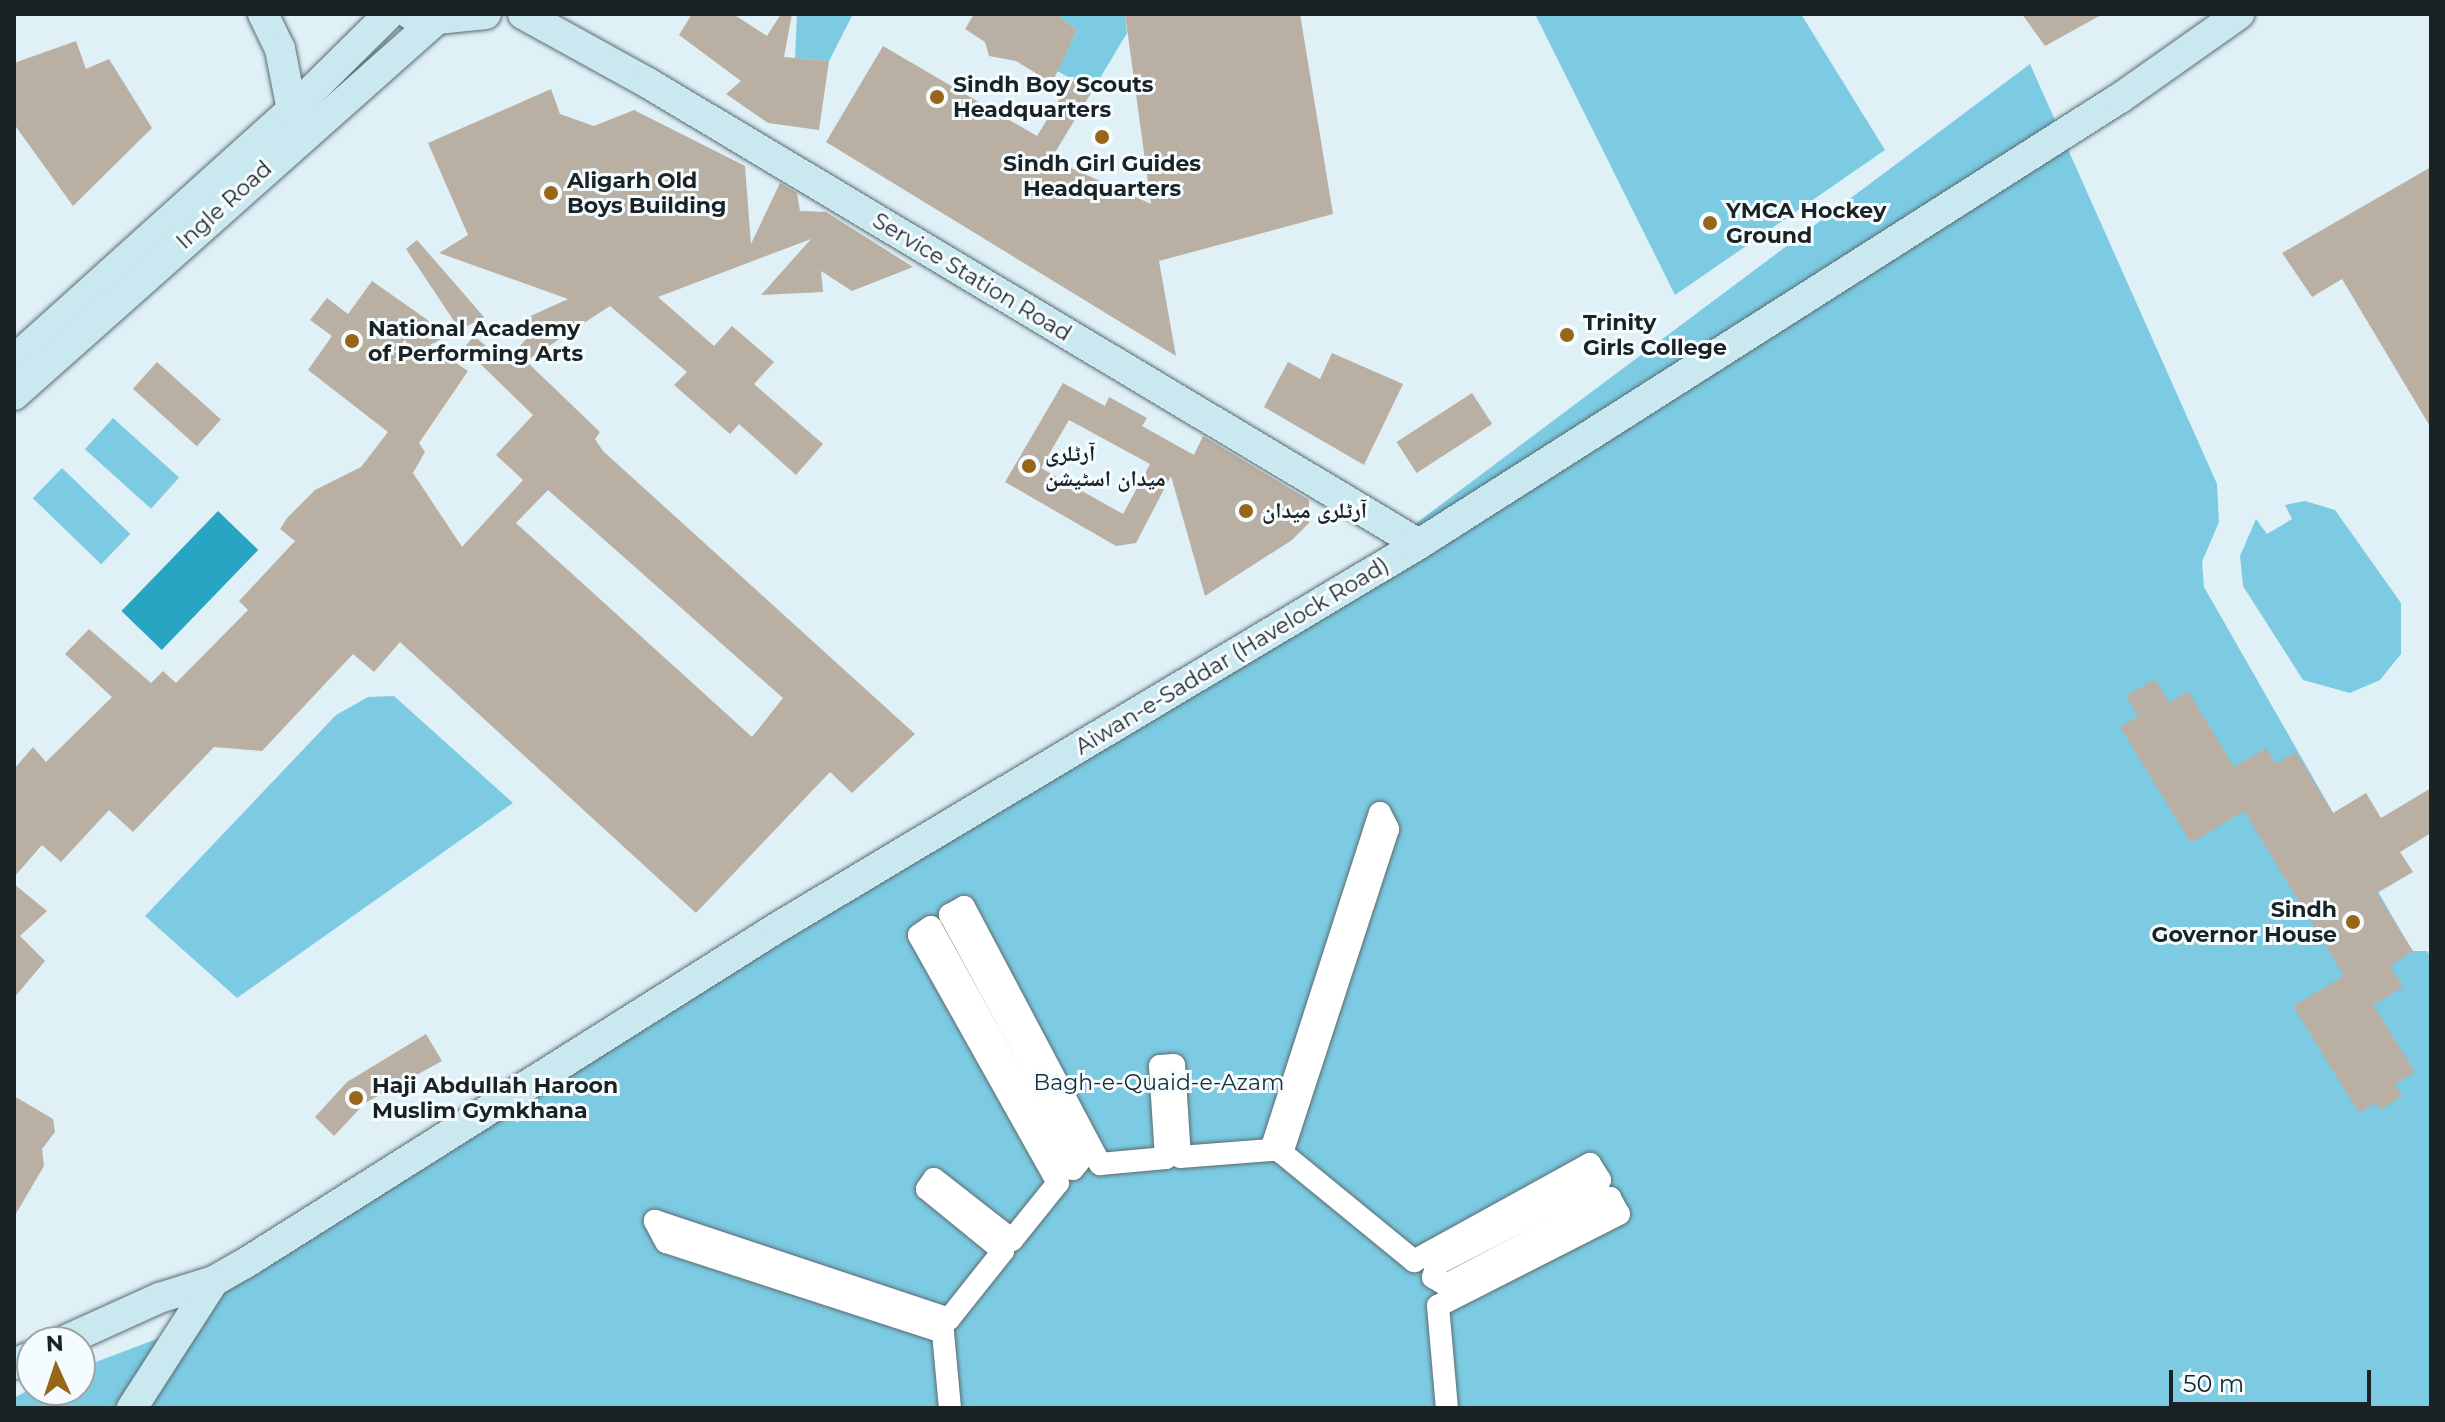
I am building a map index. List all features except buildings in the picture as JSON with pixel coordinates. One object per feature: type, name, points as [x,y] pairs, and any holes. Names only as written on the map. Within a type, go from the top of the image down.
[{"type":"main road","points":[[263,14],[280,49],[292,110]]},
{"type":"main road","name":"Ingle Road","points":[[14,360],[292,110],[389,14]]},
{"type":"main road","points":[[423,16],[486,14]]},
{"type":"main road","name":"Service Station Road","points":[[523,14],[648,83],[1419,544]]},
{"type":"main road","name":"Aiwan-e-Saddar (Havelock Road)","points":[[96,1327],[159,1298],[214,1281],[780,926],[1419,544],[2120,98],[2239,14]]},
{"type":"main road","name":"Ingle Road","points":[[14,395],[423,16]]},
{"type":"main road","name":"Aiwan-e-Saddar (Havelock Road)","points":[[132,1408],[214,1281]]},
{"type":"street","points":[[950,1408],[943,1332],[666,1242],[655,1221],[949,1319],[1003,1251],[927,1189],[934,1179],[1012,1240],[1058,1183],[919,935],[931,927],[1063,1167],[1073,1169],[1082,1158],[950,915],[964,907],[1100,1164],[1166,1158],[1160,1066],[1174,1065],[1180,1157],[1271,1150],[1380,813],[1388,829],[1282,1153],[1414,1261],[1590,1164],[1600,1180],[1437,1264],[1433,1277],[1446,1285],[1610,1198],[1619,1214],[1438,1306],[1447,1408]]},
{"type":"green space","points":[[797,14],[853,14],[829,61],[795,58]]},
{"type":"green space","points":[[1056,14],[1125,14],[1127,33],[1093,90],[1057,71],[1077,30]]},
{"type":"green space","name":"YMCA Hockey Ground","points":[[1535,14],[1801,14],[1885,150],[1675,295]]},
{"type":"green space","name":"Bagh-e-Quaid-e-Azam","points":[[2030,64],[2217,484],[2219,522],[2202,562],[2204,587],[2412,951],[2427,951],[2431,957],[2431,1408],[132,1408],[214,1281],[1268,634]]},
{"type":"green space","points":[[113,418],[179,478],[151,509],[85,449]]},
{"type":"green space","points":[[62,468],[130,534],[101,564],[33,498]]},
{"type":"green space","points":[[2305,501],[2335,510],[2401,603],[2401,654],[2380,680],[2350,693],[2303,680],[2243,586],[2240,556],[2256,519],[2267,534],[2292,519],[2285,505]]},
{"type":"green space","points":[[394,696],[513,803],[237,998],[145,916],[336,715],[368,697]]},
{"type":"green space","points":[[162,1337],[114,1408],[14,1408],[16,1397],[16,1406],[96,1406],[96,1362]]},
{"type":"shaded area","points":[[218,511],[258,550],[162,650],[121,611]]},
{"type":"place","name":"Sindh Boy Scouts Headquarters","points":[[937,97]]},
{"type":"place","name":"Sindh Girl Guides Headquarters","points":[[1102,137]]},
{"type":"place","name":"Aligarh Old Boys Building","points":[[551,193]]},
{"type":"place","name":"YMCA Hockey Ground","points":[[1710,223]]},
{"type":"place","name":"Trinity Girls College","points":[[1567,335]]},
{"type":"place","name":"National Academy of Performing Arts","points":[[352,341]]},
{"type":"place","name":"آرٹلری میدان اسٹیشن","points":[[1029,466]]},
{"type":"place","name":"آرٹلری میدان","points":[[1246,511]]},
{"type":"place","name":"Sindh Governor House","points":[[2353,922]]},
{"type":"place","name":"Haji Abdullah Haroon Muslim Gymkhana","points":[[356,1098]]}]
